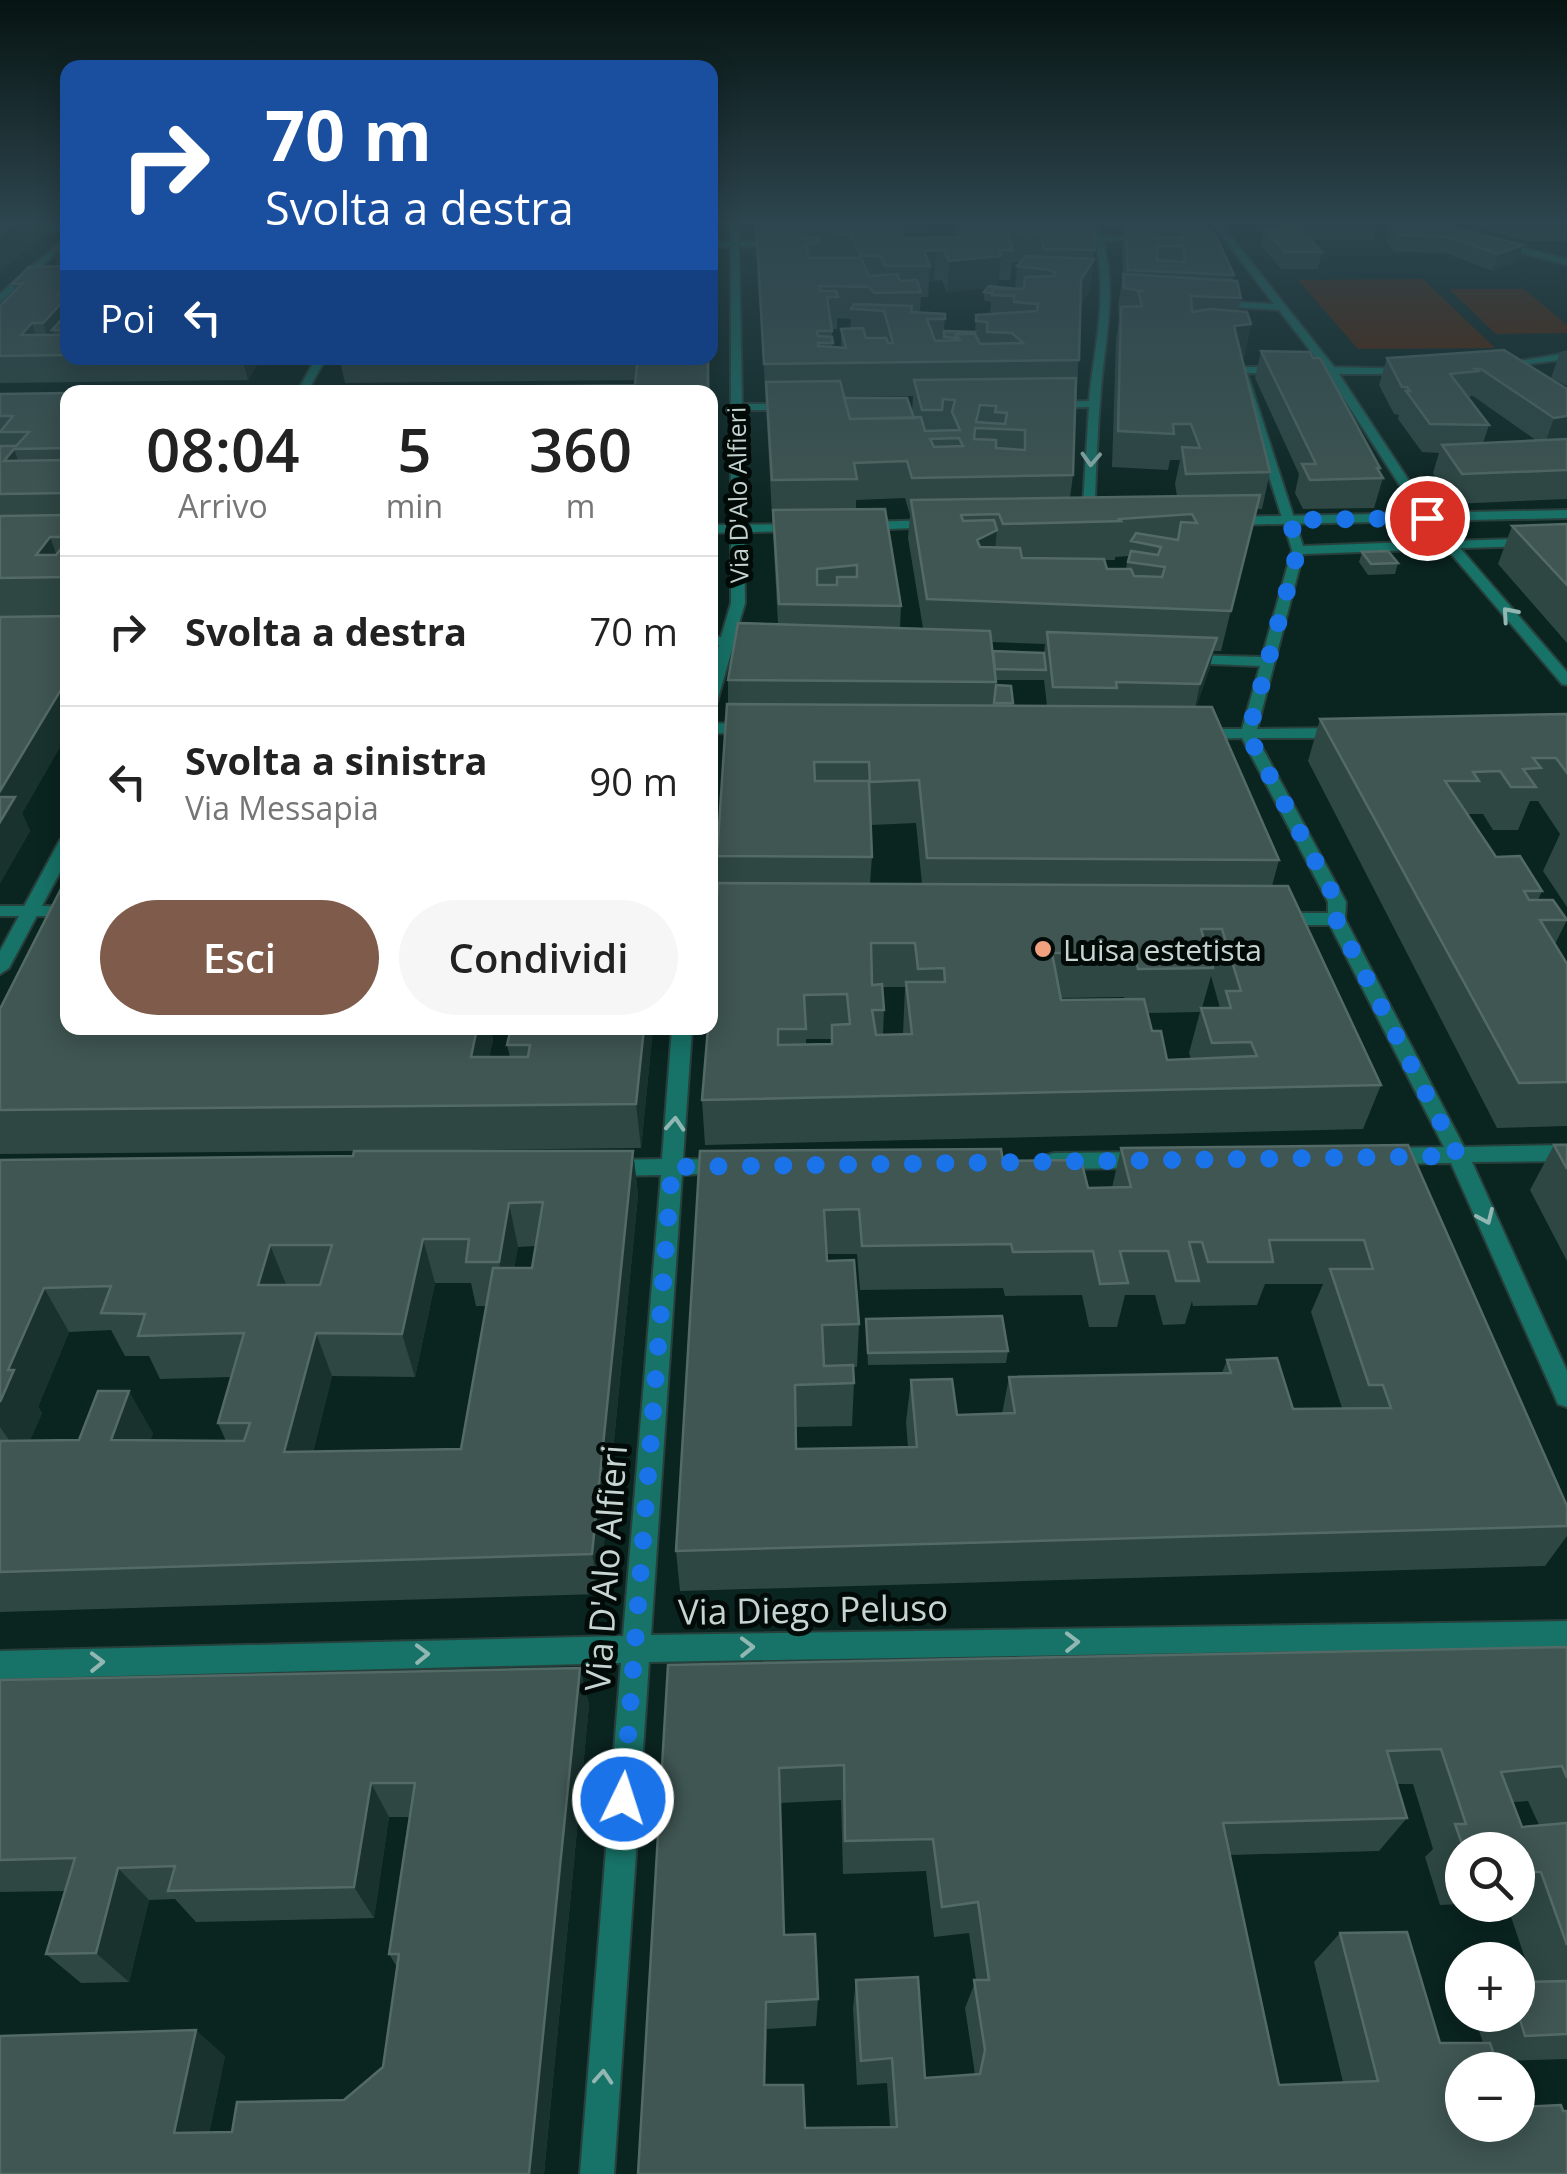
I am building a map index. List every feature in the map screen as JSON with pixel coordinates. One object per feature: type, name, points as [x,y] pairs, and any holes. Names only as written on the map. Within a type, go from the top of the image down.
[{"type":"street","name":"Via D'Alo Alfieri","points":[[718,639],[738,603],[734,325]]},
{"type":"street","points":[[1088,522],[1102,325]]},
{"type":"street","points":[[1293,325],[1333,373],[1427,518],[1567,682]]},
{"type":"street","points":[[1480,367],[1567,356]]},
{"type":"street","points":[[1421,370],[1241,370],[1298,550],[1248,735],[1337,902],[1336,919],[1458,1156],[1567,1397]]},
{"type":"street","points":[[1034,405],[1094,404]]},
{"type":"street","points":[[735,407],[815,406]]},
{"type":"street","points":[[1206,521],[1567,514]]},
{"type":"street","points":[[1069,522],[1108,521]]},
{"type":"street","points":[[854,526],[952,524]]},
{"type":"street","points":[[718,528],[814,527]]},
{"type":"street","points":[[1298,550],[1567,541]]},
{"type":"street","points":[[718,641],[783,643]]},
{"type":"street","points":[[1172,658],[1269,662]]},
{"type":"street","points":[[718,728],[770,729]]},
{"type":"street","points":[[1188,734],[1348,733]]},
{"type":"street","points":[[0,968],[60,855]]},
{"type":"street","points":[[0,910],[60,911]]},
{"type":"street","points":[[1258,918],[1336,919]]},
{"type":"street","name":"Via D'Alo Alfieri","points":[[596,2174],[681,1035]]},
{"type":"street","points":[[1360,1157],[1567,1153]]},
{"type":"street","points":[[1026,1162],[1163,1160]]},
{"type":"street","points":[[593,1168],[750,1166]]},
{"type":"street","name":"Via Diego Peluso","points":[[0,1664],[1567,1634]]},
{"type":"shaded area","points":[[1338,325],[1471,325],[1495,348],[1358,349]]},
{"type":"shaded area","points":[[1487,325],[1567,325],[1567,333],[1496,334]]},
{"type":"building","points":[[0,325],[30,325],[21,335],[60,335],[60,355],[0,356]]},
{"type":"building","points":[[762,325],[831,325],[832,331],[817,331],[818,336],[832,337],[833,343],[818,346],[846,348],[841,329],[863,328],[866,338],[886,338],[893,343],[888,325],[929,325],[935,341],[960,340],[956,334],[975,334],[980,344],[1023,343],[1012,333],[987,332],[987,325],[1080,325],[1079,360],[764,364]]},
{"type":"building","points":[[1121,325],[1239,325],[1234,326],[1270,472],[1186,474],[1182,447],[1200,448],[1191,424],[1173,424],[1174,434],[1118,431]]},
{"type":"building","points":[[944,331],[975,332],[956,334],[956,338],[944,337]]},
{"type":"building","points":[[1504,350],[1567,389],[1567,416],[1554,418],[1481,369],[1475,369],[1478,371],[1450,374],[1489,425],[1430,424],[1407,387],[1402,387],[1387,358]]},
{"type":"building","points":[[1261,351],[1310,352],[1313,358],[1320,358],[1383,478],[1310,480],[1302,464],[1316,464]]},
{"type":"building","points":[[637,365],[708,365],[708,385],[635,385]]},
{"type":"building","points":[[1076,378],[1073,475],[912,478],[907,461],[854,463],[857,479],[772,480],[766,382],[840,381],[850,419],[921,417],[925,431],[960,430],[952,412],[955,400],[943,399],[942,410],[922,410],[914,380]],"holes":[[[980,405],[996,406],[995,412],[1007,413],[1005,424],[976,422]],[[975,428],[1025,430],[1025,450],[996,448],[996,440],[974,439]],[[959,438],[963,446],[934,447],[930,439]]]},
{"type":"building","points":[[60,393],[60,448],[14,449],[4,461],[60,460],[60,493],[0,494],[0,446],[16,446],[29,432],[0,432],[13,416],[0,416],[0,394]]},
{"type":"building","points":[[844,398],[907,398],[914,418],[850,419]]},
{"type":"building","points":[[1567,439],[1567,470],[1462,474],[1442,445]]},
{"type":"building","points":[[1260,495],[1231,611],[927,599],[911,500]],"holes":[[[999,514],[1003,524],[1121,521],[1192,514],[1197,523],[1181,522],[1178,540],[1136,533],[1131,541],[1161,547],[1158,555],[1131,551],[1128,562],[1165,567],[1162,577],[1134,576],[1131,569],[1107,569],[1104,559],[1022,558],[1020,548],[980,547],[977,540],[997,530],[994,520],[963,521],[961,515]]]},
{"type":"building","points":[[885,509],[901,606],[779,604],[773,510]],"holes":[[[857,565],[857,577],[837,577],[837,585],[817,585],[817,569]]]},
{"type":"building","points":[[60,515],[60,537],[50,537],[36,555],[56,555],[60,550],[60,577],[0,578],[0,516]]},
{"type":"building","points":[[1567,524],[1567,585],[1512,526]]},
{"type":"building","points":[[1388,551],[1398,563],[1371,564],[1362,552]]},
{"type":"building","points":[[60,616],[60,691],[0,791],[0,617]]},
{"type":"building","points":[[738,623],[990,631],[996,682],[728,680]]},
{"type":"building","points":[[1047,632],[1217,638],[1200,684],[1116,682],[1117,688],[1053,687]]},
{"type":"building","points":[[993,651],[1044,653],[1046,670],[995,669]]},
{"type":"building","points":[[996,685],[1011,686],[1013,703],[994,703]]},
{"type":"building","points":[[727,704],[1212,707],[1279,860],[927,858],[919,780],[870,782],[869,762],[814,762],[815,781],[869,781],[872,857],[718,856]]},
{"type":"building","points":[[1567,714],[1567,773],[1556,758],[1533,758],[1541,768],[1523,769],[1536,787],[1511,787],[1500,771],[1473,772],[1479,781],[1445,781],[1496,857],[1520,856],[1542,891],[1524,891],[1529,900],[1553,900],[1567,920],[1540,920],[1567,964],[1567,1082],[1519,1083],[1320,719]]},
{"type":"building","points":[[0,797],[15,797],[0,822]]},
{"type":"building","points":[[718,883],[1288,886],[1381,1085],[702,1100],[707,1035],[718,1035]],"holes":[[[1201,929],[1222,929],[1241,991],[1226,991],[1231,1008],[1201,1008],[1212,1043],[1251,1042],[1257,1056],[1167,1060],[1161,1031],[1152,1031],[1144,999],[1061,1000],[1052,953],[1134,953],[1138,969],[1213,968]],[[871,943],[915,943],[918,969],[944,968],[945,982],[906,982],[912,1034],[876,1035],[872,1010],[884,1010],[882,984],[872,985]],[[847,994],[850,1024],[832,1025],[832,1044],[778,1045],[778,1029],[806,1029],[804,995]]]},
{"type":"building","points":[[60,891],[60,1035],[476,1035],[471,1057],[528,1057],[530,1045],[507,1045],[509,1035],[643,1035],[636,1104],[0,1110],[0,1009]]},
{"type":"building","points":[[1408,1145],[1567,1506],[1567,1526],[676,1551],[700,1151],[1001,1149],[1003,1161],[1081,1160],[1088,1188],[1131,1187],[1121,1148]],"holes":[[[859,1209],[862,1246],[1011,1244],[1013,1252],[1093,1251],[1100,1284],[1128,1283],[1120,1251],[1168,1251],[1176,1281],[1199,1281],[1189,1242],[1202,1242],[1208,1262],[1273,1262],[1269,1240],[1364,1240],[1373,1269],[1330,1269],[1369,1385],[1383,1385],[1391,1408],[1293,1409],[1277,1358],[1227,1360],[1231,1373],[1009,1377],[1015,1413],[957,1415],[952,1379],[911,1380],[917,1447],[796,1449],[795,1385],[854,1383],[853,1365],[824,1366],[822,1325],[859,1324],[854,1260],[827,1261],[824,1210]]]},
{"type":"building","points":[[1554,1145],[1567,1145],[1567,1169]]},
{"type":"building","points":[[354,1151],[633,1151],[592,1554],[0,1572],[0,1441],[79,1440],[98,1391],[129,1391],[111,1440],[244,1441],[250,1423],[218,1423],[244,1333],[138,1336],[145,1314],[101,1313],[111,1286],[44,1288],[8,1370],[14,1370],[0,1402],[0,1160],[353,1156]],"holes":[[[543,1202],[532,1268],[493,1268],[461,1449],[284,1452],[316,1333],[402,1334],[423,1239],[469,1239],[466,1262],[499,1262],[509,1203]],[[270,1245],[332,1245],[320,1285],[258,1285]]]},
{"type":"building","points":[[1002,1316],[1008,1351],[868,1353],[866,1319]]},
{"type":"building","points":[[1567,1647],[1567,1778],[1562,1766],[1501,1772],[1522,1827],[1567,1823],[1567,1945],[1541,1872],[1535,1872],[1535,1832],[1458,1832],[1455,1824],[1466,1824],[1441,1749],[1387,1751],[1407,1818],[1223,1823],[1279,2085],[1378,2081],[1340,1933],[1407,1932],[1440,2043],[1490,2043],[1493,2052],[1445,2052],[1445,2142],[1535,2142],[1535,2106],[1561,2105],[1567,2111],[1567,2174],[638,2174],[668,1665]],"holes":[[[844,1765],[845,1841],[933,1839],[942,1907],[978,1902],[989,1980],[974,1980],[985,2050],[980,2074],[925,2078],[918,1977],[856,1980],[861,2061],[892,2058],[897,2127],[805,2128],[803,2085],[764,2085],[766,2002],[818,1999],[815,1934],[784,1935],[779,1768]]]},
{"type":"building","points":[[580,1668],[529,2174],[0,2174],[0,2036],[196,2030],[174,2133],[232,2132],[237,2102],[344,2100],[383,2067],[399,1954],[389,1954],[415,1783],[371,1783],[354,1887],[168,1891],[175,1866],[118,1868],[96,1953],[46,1954],[75,1858],[0,1860],[0,1680]]},
{"type":"building","points":[[1567,1981],[1567,2034],[1525,2036],[1524,2032],[1535,2032],[1535,1982]]},
{"type":"place","name":"Luisa estetista","points":[[1043,949]]},
{"type":"route","points":[[623,1799],[672,1167],[1458,1156],[1336,919],[1337,902],[1248,735],[1298,550],[1290,520],[1427,518]]}]
